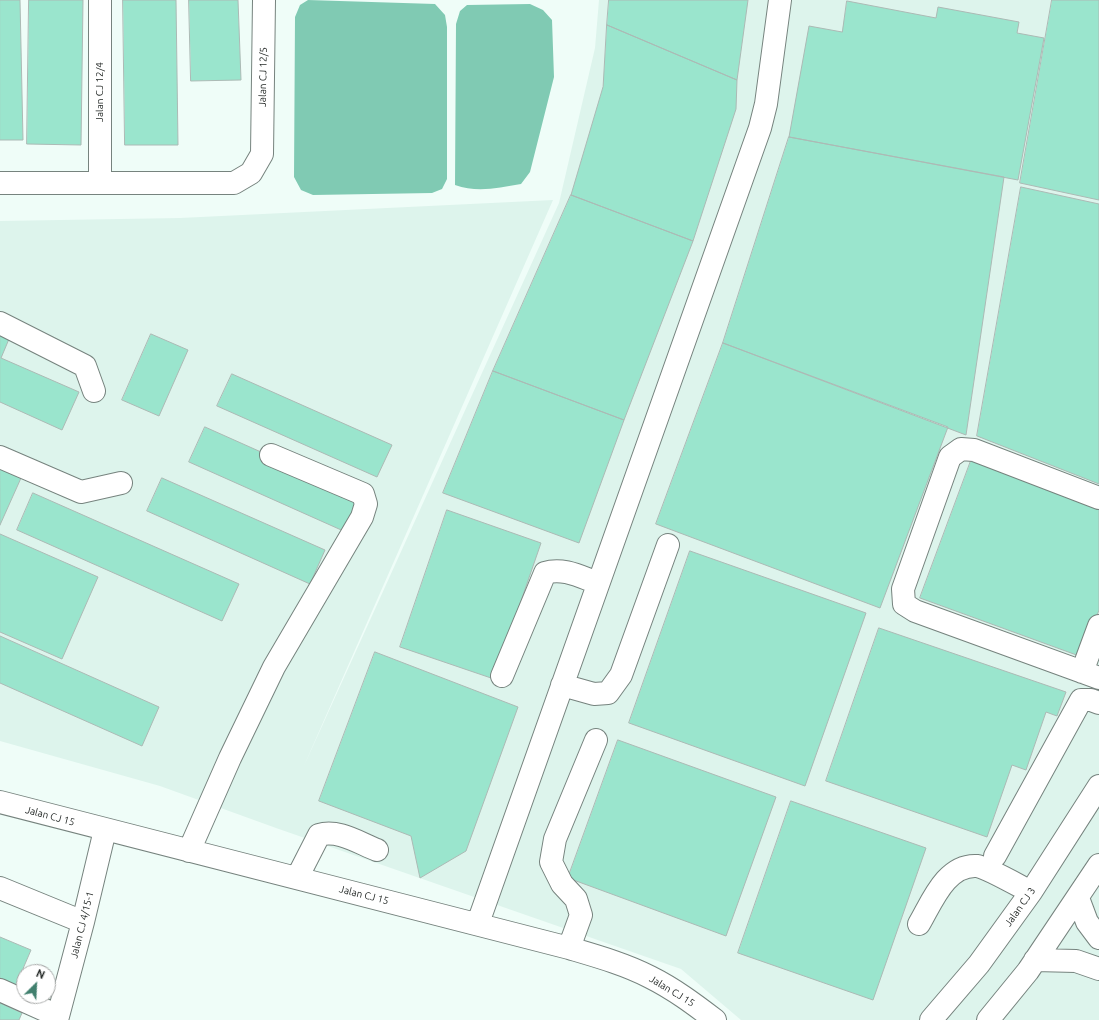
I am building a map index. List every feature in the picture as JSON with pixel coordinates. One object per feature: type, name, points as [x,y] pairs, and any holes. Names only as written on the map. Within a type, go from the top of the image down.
[{"type":"street","name":"Jalan CJ 12/4","points":[[100,0],[100,183]]},
{"type":"street","name":"Jalan CJ 12/5","points":[[100,183],[234,183],[251,173],[262,154],[264,0]]},
{"type":"street","points":[[478,923],[760,128],[766,104],[780,0]]},
{"type":"street","points":[[0,183],[100,183]]},
{"type":"street","points":[[0,323],[85,366],[94,391]]},
{"type":"street","points":[[1099,498],[974,450],[961,449],[950,457],[903,589],[904,604],[915,611],[1091,675],[1099,626]]},
{"type":"street","points":[[190,851],[230,758],[274,667],[362,516],[366,504],[363,494],[271,455]]},
{"type":"street","points":[[0,456],[81,492],[120,483]]},
{"type":"street","points":[[562,685],[594,694],[608,693],[621,675],[668,545]]},
{"type":"street","points":[[502,676],[545,573],[553,570],[568,572],[598,584]]},
{"type":"street","points":[[996,856],[1081,700],[1091,700],[1099,703]]},
{"type":"street","points":[[568,948],[581,915],[576,899],[562,884],[551,862],[555,839],[596,740]]},
{"type":"street","name":"Jalan CJ 3","points":[[931,1020],[979,964],[1031,892],[1099,786]]},
{"type":"street","name":"Jalan CJ 15","points":[[0,802],[105,830],[478,923],[613,961],[650,977],[686,998],[715,1020]]},
{"type":"street","name":"Jalan CJ 4/15-1","points":[[57,1018],[83,922],[105,830]]},
{"type":"street","points":[[297,878],[319,835],[325,833],[336,834],[377,850]]},
{"type":"street","points":[[988,1020],[1035,960],[1099,865]]},
{"type":"street","points":[[919,924],[944,881],[962,868],[978,866],[1031,892]]},
{"type":"street","points":[[0,888],[83,922]]},
{"type":"street","points":[[1078,898],[1087,922],[1099,938]]},
{"type":"street","points":[[1035,960],[1076,961],[1099,969]]},
{"type":"street","points":[[0,990],[57,1018]]},
{"type":"shaded area","points":[[308,0],[435,4],[445,15],[447,27],[447,179],[442,189],[432,193],[313,195],[301,190],[294,177],[295,17],[300,5]]},
{"type":"shaded area","points":[[599,0],[1099,0],[1099,1020],[741,1020],[681,969],[160,786],[0,741],[0,221],[180,218],[553,200],[303,768],[559,203],[595,48]]},
{"type":"shaded area","points":[[530,4],[543,10],[552,20],[554,77],[530,172],[521,184],[512,186],[471,189],[455,185],[456,24],[460,11],[467,5]]},
{"type":"building","points":[[0,0],[20,0],[23,140],[0,140]]},
{"type":"building","points":[[29,0],[83,0],[81,145],[27,144]]},
{"type":"building","points":[[123,0],[176,0],[178,145],[125,145]]},
{"type":"building","points":[[189,0],[238,0],[241,80],[191,81]]},
{"type":"building","points":[[609,0],[748,0],[737,80],[607,25]]},
{"type":"building","points":[[1052,0],[1099,0],[1099,200],[1020,183]]},
{"type":"building","points":[[847,1],[936,18],[938,7],[1019,22],[1017,33],[1044,38],[1018,180],[789,137],[809,26],[842,32]]},
{"type":"building","points":[[607,25],[737,80],[736,109],[693,241],[571,195],[603,87]]},
{"type":"building","points":[[789,137],[1004,177],[966,435],[723,343]]},
{"type":"building","points":[[1021,187],[1099,204],[1099,484],[977,436]]},
{"type":"building","points":[[571,195],[693,241],[624,420],[493,371]]},
{"type":"building","points":[[151,334],[188,350],[159,416],[122,400]]},
{"type":"building","points":[[0,335],[9,339],[1,358],[79,392],[62,430],[0,402]]},
{"type":"building","points":[[723,343],[948,427],[880,608],[656,524]]},
{"type":"building","points":[[493,371],[624,420],[579,543],[443,493]]},
{"type":"building","points":[[232,374],[392,445],[377,477],[217,406]]},
{"type":"building","points":[[205,427],[364,498],[348,533],[189,462]]},
{"type":"building","points":[[972,458],[1099,504],[1099,610],[1082,657],[920,598]]},
{"type":"building","points":[[0,469],[21,478],[0,525]]},
{"type":"building","points":[[162,478],[325,550],[310,584],[147,511]]},
{"type":"building","points":[[33,493],[239,584],[222,621],[17,530]]},
{"type":"building","points":[[447,510],[541,543],[494,679],[400,647]]},
{"type":"building","points":[[0,534],[98,577],[62,659],[0,632]]},
{"type":"building","points":[[690,551],[866,613],[805,786],[629,723]]},
{"type":"building","points":[[879,628],[1066,692],[1057,716],[1046,712],[1026,770],[1012,765],[987,837],[826,781]]},
{"type":"building","points":[[0,636],[159,707],[142,746],[0,683]]},
{"type":"building","points":[[375,652],[518,707],[466,851],[420,878],[411,836],[319,801]]},
{"type":"building","points":[[618,740],[776,797],[726,936],[568,878]]},
{"type":"building","points":[[791,801],[926,848],[873,1000],[738,953]]},
{"type":"building","points":[[0,937],[31,950],[25,964],[16,964],[16,985],[0,978]]},
{"type":"building","points":[[0,1003],[22,1013],[19,1020],[0,1020]]}]
